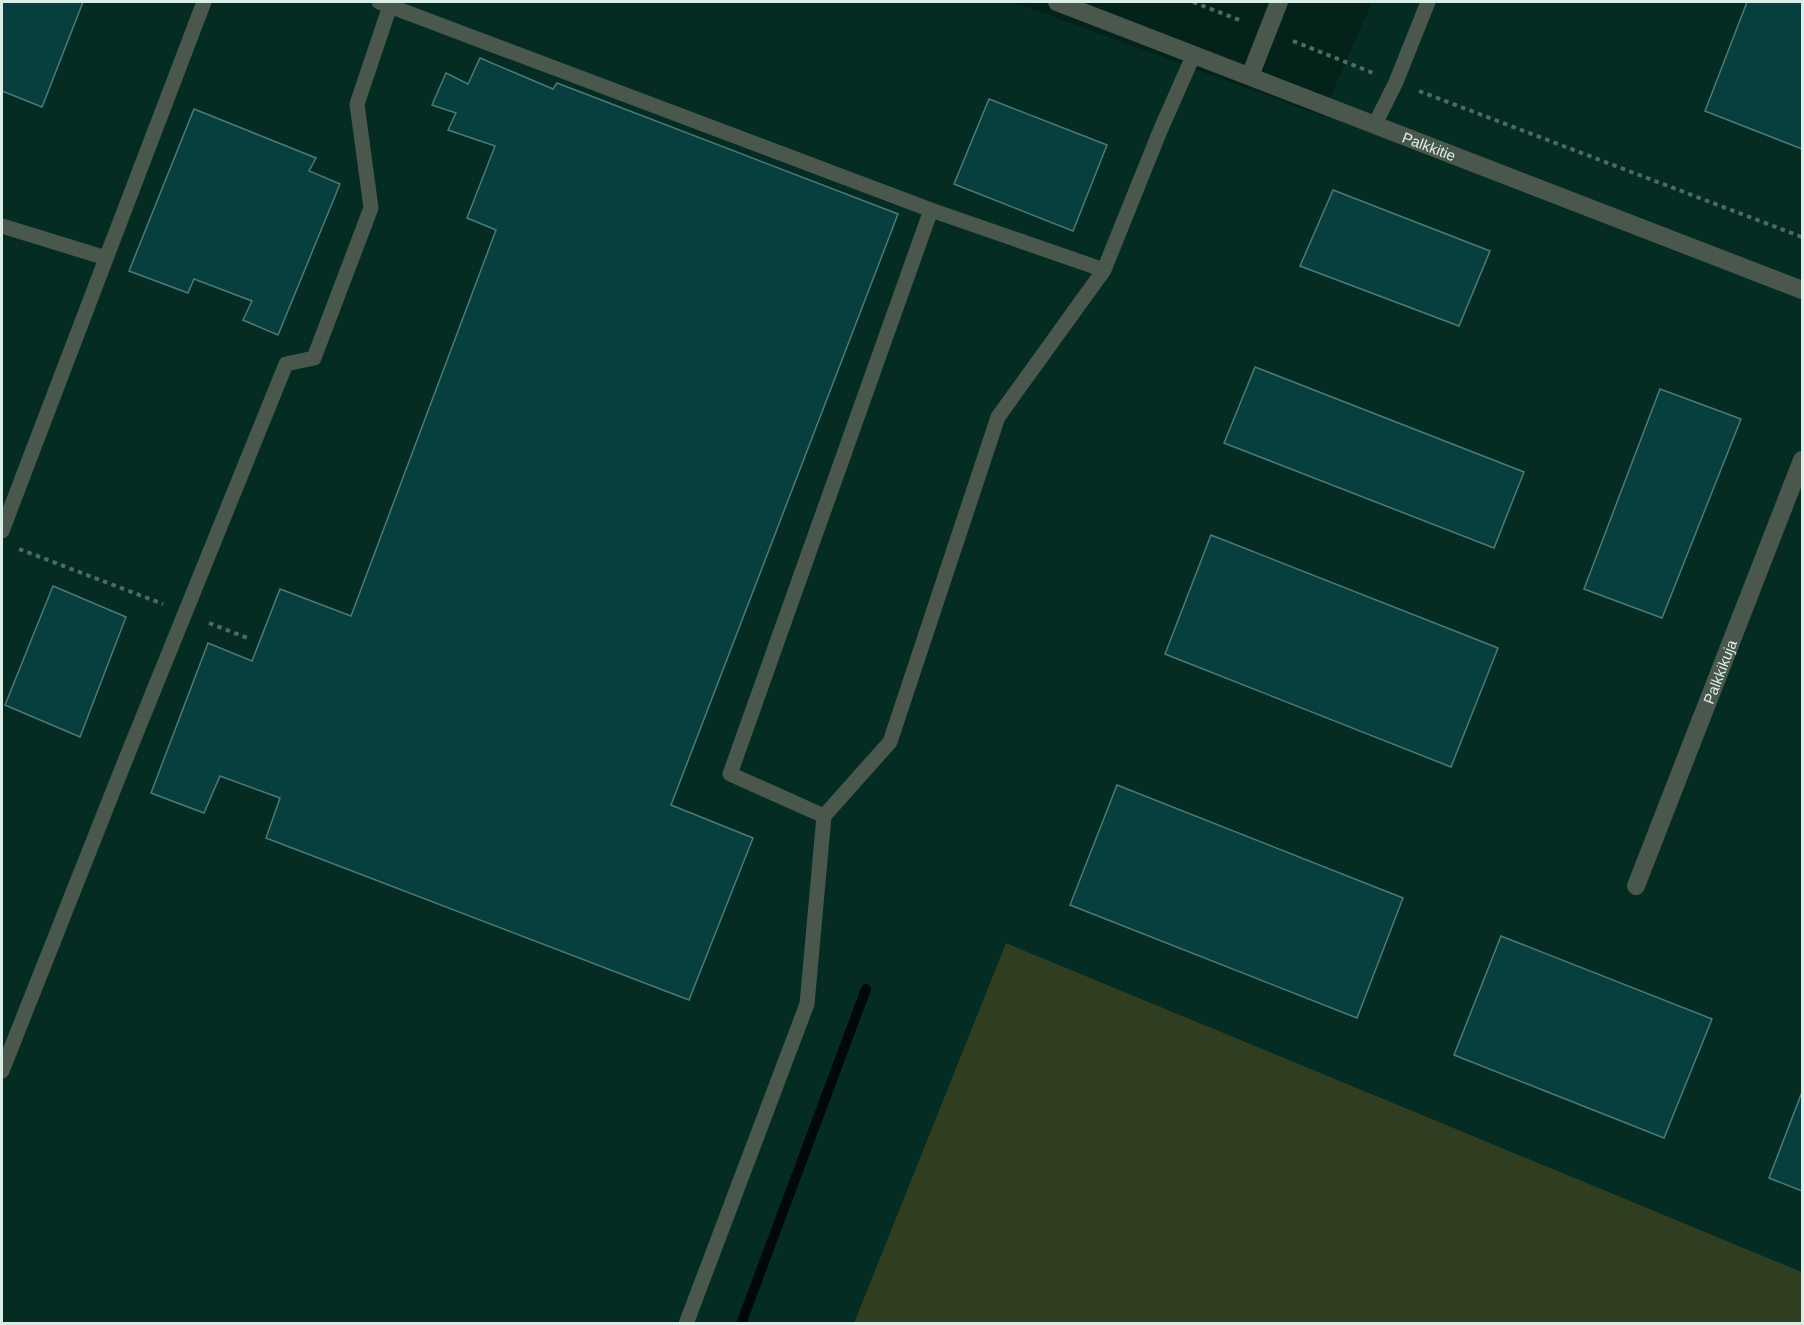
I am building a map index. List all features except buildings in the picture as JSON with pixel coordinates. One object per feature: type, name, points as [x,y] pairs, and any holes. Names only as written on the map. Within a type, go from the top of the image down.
[{"type":"street","name":"Palkkitie","points":[[1057,2],[1803,290]]},
{"type":"street","points":[[1250,76],[1279,2]]},
{"type":"street","name":"Palkkikuja","points":[[1636,886],[1803,460]]},
{"type":"lane","points":[[2,531],[204,2]]},
{"type":"lane","points":[[1375,124],[1396,82],[1428,2]]},
{"type":"lane","points":[[2,1071],[286,364],[314,357],[371,208],[357,104],[385,4],[931,210],[1104,270]]},
{"type":"lane","points":[[686,1323],[807,1004],[824,816],[890,742],[998,417],[1104,270],[1194,54]]},
{"type":"lane","points":[[824,816],[730,774],[931,210]]},
{"type":"lane","points":[[2,226],[106,258]]},
{"type":"path","points":[[1193,2],[1803,237]]},
{"type":"path","points":[[12,547],[250,639]]},
{"type":"shaded area","points":[[2,2],[1013,2],[1322,116],[1372,2],[1802,2],[1802,1272],[1006,943],[854,1323],[2,1324]]},
{"type":"shaded area","points":[[1006,943],[1802,1272],[1802,1323],[854,1323]]},
{"type":"waterway","points":[[741,1324],[866,989]]}]
